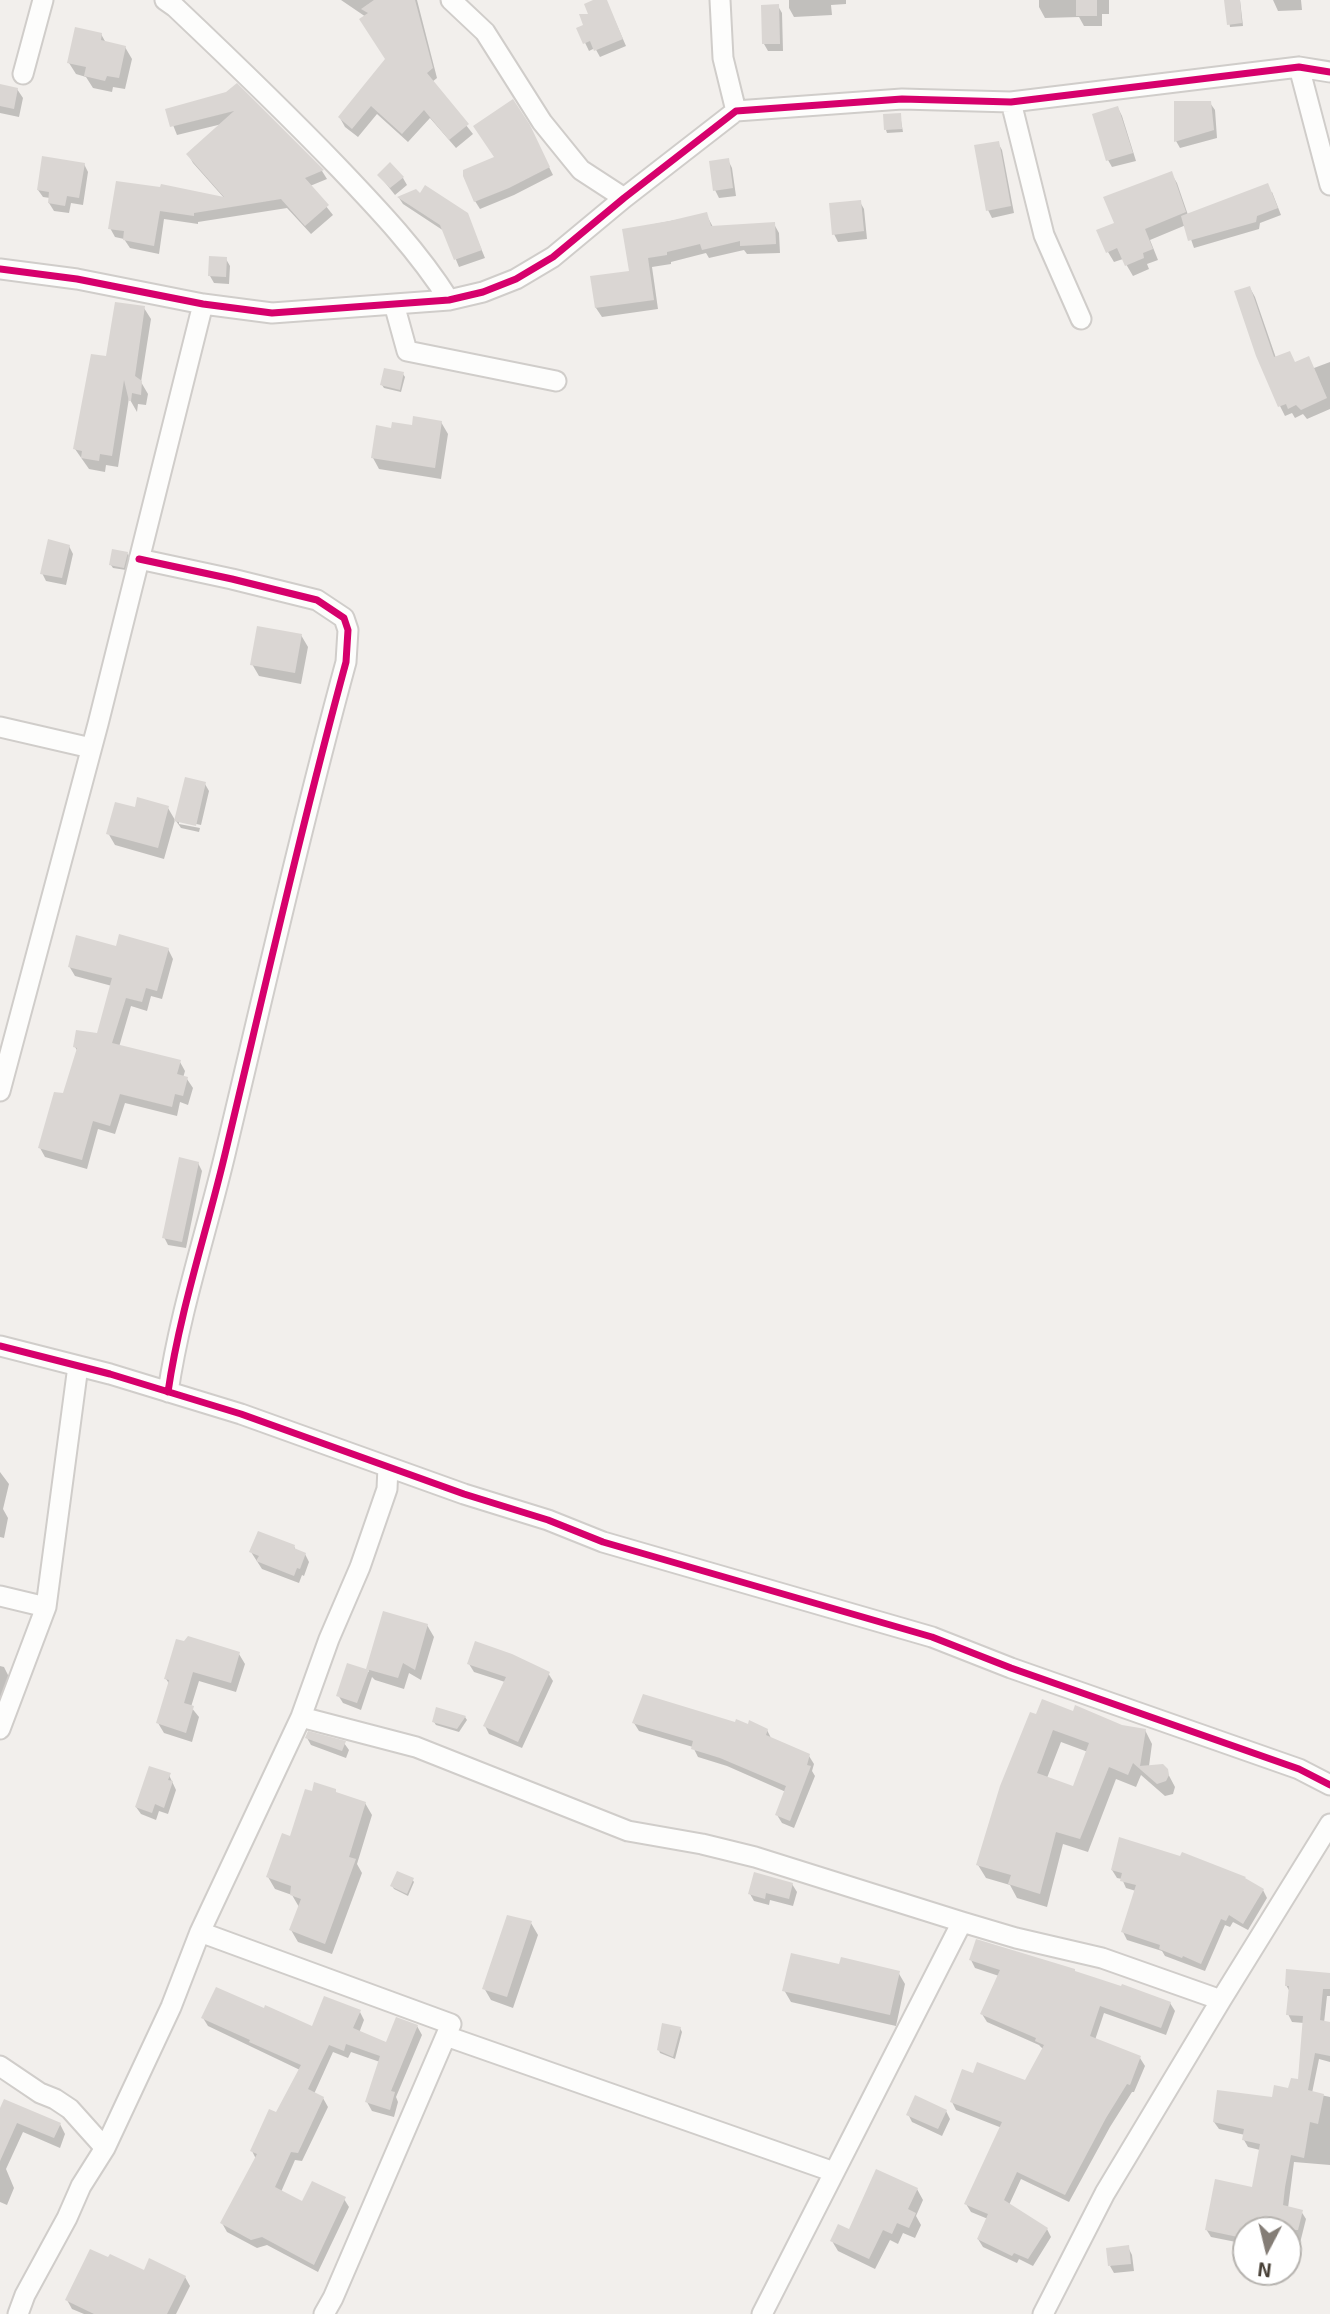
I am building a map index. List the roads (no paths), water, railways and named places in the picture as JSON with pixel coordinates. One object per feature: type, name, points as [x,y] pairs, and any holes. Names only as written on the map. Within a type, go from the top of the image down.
[{"type":"street","points":[[23,74],[43,0]]},
{"type":"street","points":[[165,0],[278,104],[381,212],[430,269],[449,300]]},
{"type":"street","points":[[452,0],[485,32],[542,122],[581,170],[624,198]]},
{"type":"street","points":[[720,0],[723,58],[736,111]]},
{"type":"street","points":[[1299,68],[1330,185]]},
{"type":"street","points":[[0,269],[77,279],[203,304],[272,313],[449,300],[483,292],[516,279],[553,257],[736,111],[902,99],[1011,102],[1299,68],[1330,72]]},
{"type":"street","points":[[1011,102],[1044,235],[1081,319]]},
{"type":"street","points":[[0,1091],[6,1039],[91,748],[203,304]]},
{"type":"street","points":[[394,304],[407,351],[556,381]]},
{"type":"street","points":[[139,559],[317,600],[344,618],[348,630],[346,662],[218,1183],[174,1348],[168,1392]]},
{"type":"street","points":[[0,727],[91,748]]},
{"type":"street","points":[[0,1346],[78,1366],[241,1415],[548,1520],[603,1542],[932,1637],[1011,1668],[1299,1769],[1330,1785]]},
{"type":"street","points":[[0,1729],[46,1607],[78,1366]]},
{"type":"street","points":[[18,2314],[24,2295],[62,2228],[81,2186],[105,2148],[171,2007],[200,1932],[301,1717],[329,1639],[360,1567],[387,1489],[388,1467]]},
{"type":"street","points":[[0,1596],[46,1607]]},
{"type":"street","points":[[301,1717],[416,1747],[628,1831],[702,1843],[755,1857],[1016,1938],[1102,1958],[1221,2000]]},
{"type":"street","points":[[1043,2314],[1105,2193],[1330,1824]]},
{"type":"street","points":[[762,2314],[962,1922]]},
{"type":"street","points":[[200,1932],[451,2024],[324,2314]]},
{"type":"street","points":[[446,2036],[834,2172]]},
{"type":"street","points":[[0,2066],[70,2109],[105,2148]]}]
